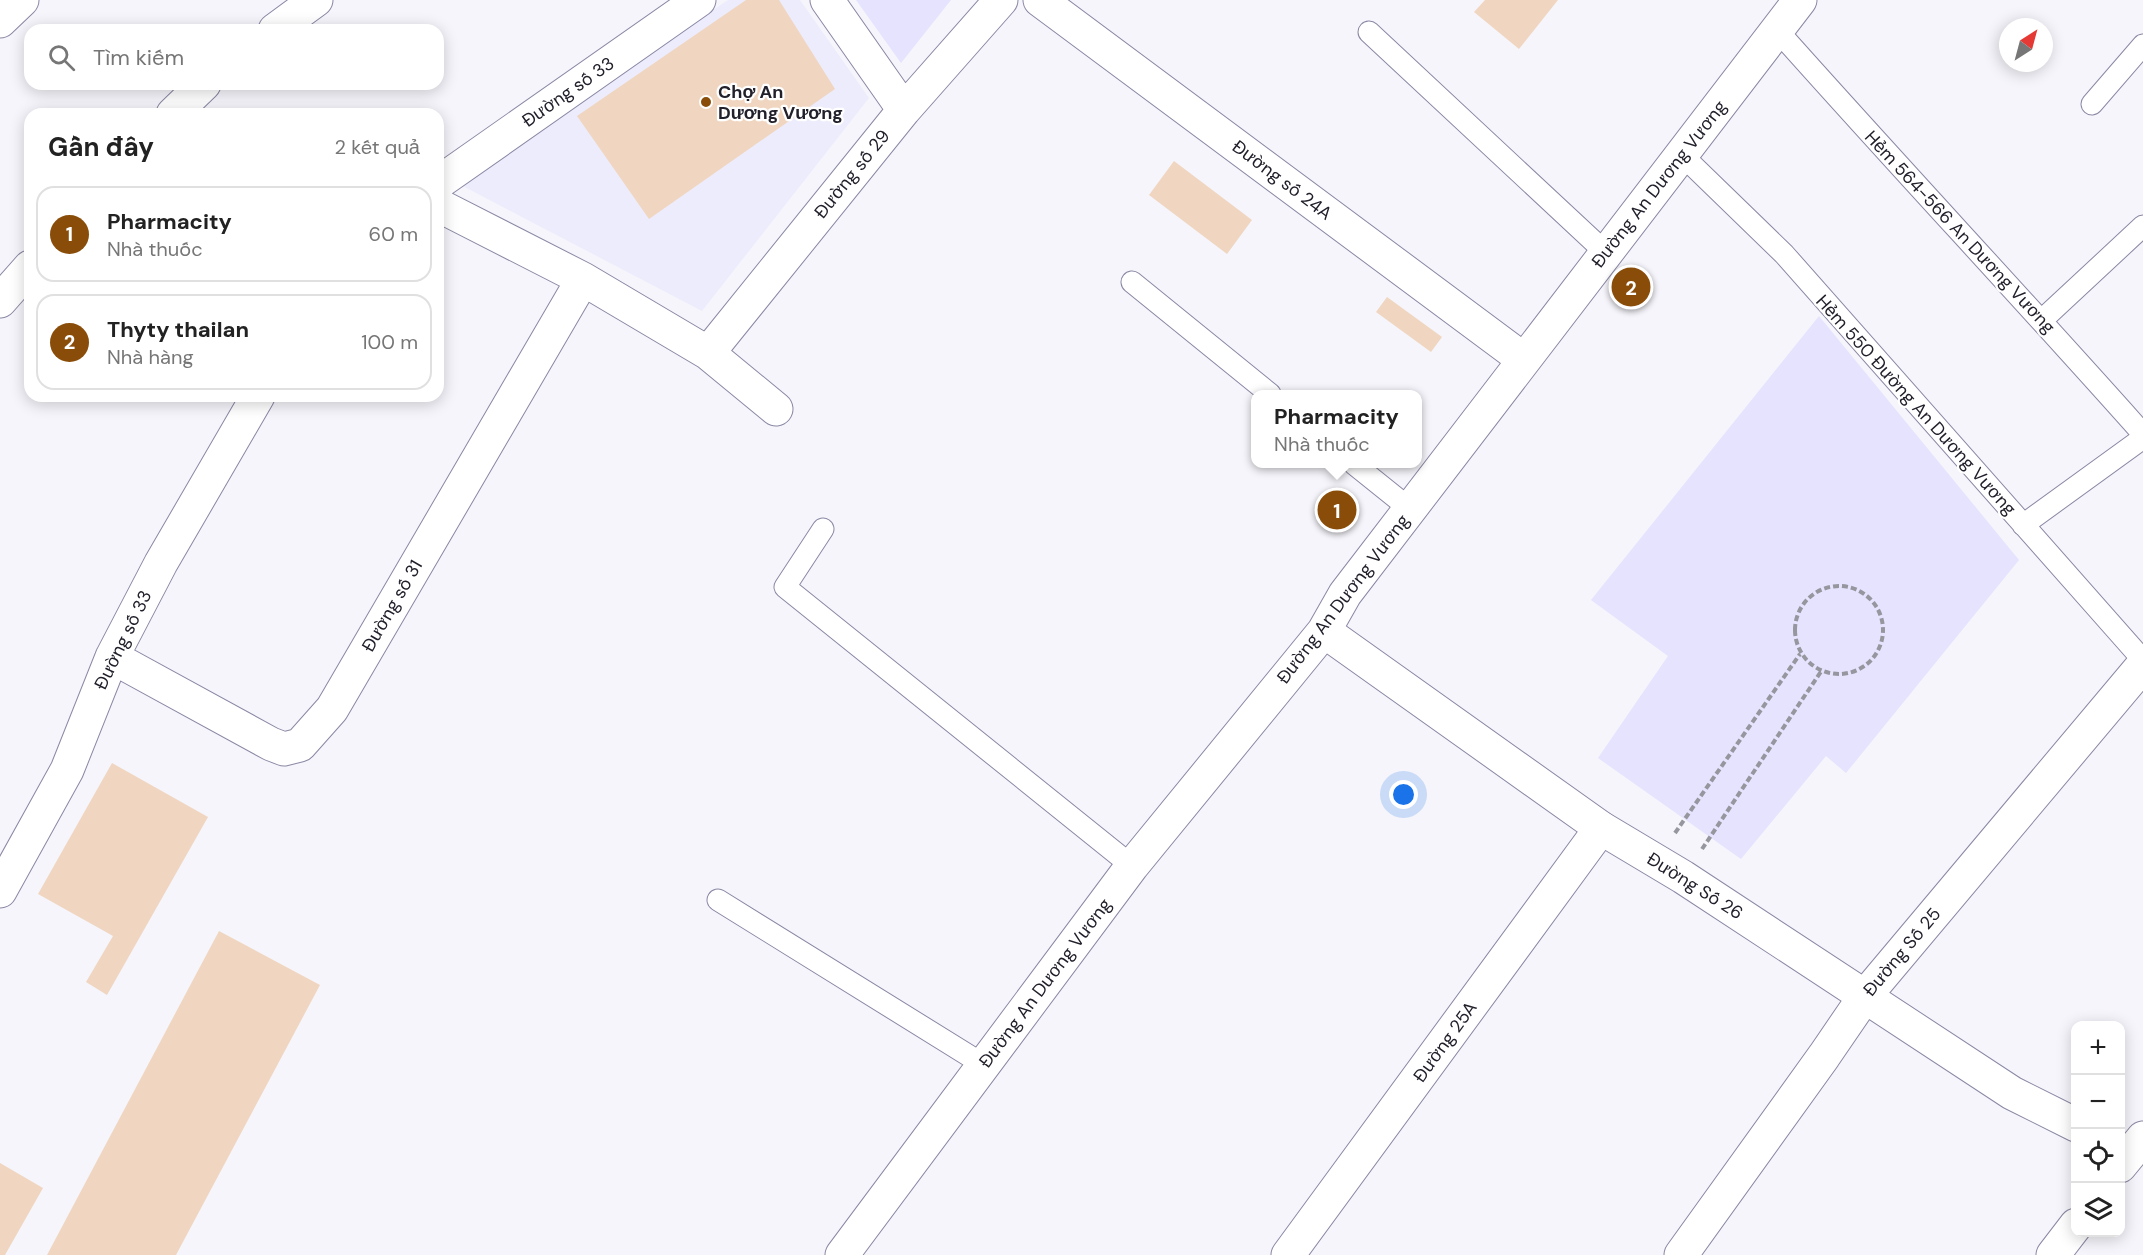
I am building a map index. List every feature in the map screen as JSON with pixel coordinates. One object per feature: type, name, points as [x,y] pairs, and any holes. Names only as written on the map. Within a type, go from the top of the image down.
[{"type":"street","points":[[0,21],[22,0]]},
{"type":"street","points":[[283,24],[316,0]]},
{"type":"street","name":"Đường số 33","points":[[444,179],[699,0]]},
{"type":"street","points":[[827,0],[904,110]]},
{"type":"street","name":"Đường số 29","points":[[708,353],[904,110],[1001,0]]},
{"type":"street","name":"Đường số 24A","points":[[1040,0],[1523,359]]},
{"type":"street","name":"Đường An Dương Vương","points":[[842,1255],[1132,866],[1323,631],[1346,594],[1497,398],[1523,359],[1545,335],[1605,252],[1683,156],[1800,0]]},
{"type":"street","points":[[179,108],[198,90]]},
{"type":"street","points":[[444,208],[583,279],[708,353],[776,409]]},
{"type":"street","points":[[0,302],[24,274]]},
{"type":"street","name":"Đường số 31","points":[[112,657],[271,744],[284,749],[300,745],[332,709],[583,279]]},
{"type":"street","name":"Đường số 33","points":[[0,891],[67,770],[112,657],[161,563],[255,402]]},
{"type":"street","name":"Đường Số 26","points":[[1323,631],[1601,828],[1669,869],[2012,1093],[2071,1122]]},
{"type":"street","name":"Đường Số 25","points":[[1681,1255],[1865,996],[2143,662]]},
{"type":"street","name":"Đường 25A","points":[[1288,1255],[1601,828]]},
{"type":"street","points":[[2053,1255],[2071,1232]]},
{"type":"lane","name":"Hẻm 564-566 An Dương Vương","points":[[1777,30],[1893,161],[2042,320],[2143,436]]},
{"type":"lane","points":[[1369,32],[1605,252]]},
{"type":"lane","points":[[2092,104],[2143,45]]},
{"type":"lane","name":"Hẻm 550 Đường An Dương Vương","points":[[1683,156],[1784,254],[2143,662]]},
{"type":"lane","points":[[2042,320],[2143,226]]},
{"type":"lane","points":[[1132,282],[1265,390]]},
{"type":"lane","points":[[2023,525],[2143,436]]},
{"type":"lane","points":[[1359,468],[1410,509]]},
{"type":"lane","points":[[823,529],[785,587],[1132,866]]},
{"type":"lane","points":[[718,900],[984,1065]]},
{"type":"path","points":[[1846,585],[1872,598],[1885,623],[1880,651],[1860,671],[1832,675],[1807,663],[1800,654],[1794,637],[1798,609],[1818,589],[1846,585]]},
{"type":"path","points":[[1669,869],[1800,654]]},
{"type":"path","points":[[1669,869],[1822,670]]},
{"type":"shaded area","points":[[728,0],[800,0],[869,98],[702,311],[455,182]]},
{"type":"shaded area","points":[[856,0],[951,0],[901,63]]},
{"type":"shaded area","points":[[1819,316],[2019,560],[1846,773],[1826,756],[1741,859],[1598,758],[1668,656],[1591,600]]},
{"type":"building","name":"Chợ An Dương Vương","points":[[746,0],[779,0],[835,89],[649,219],[577,116]]},
{"type":"building","points":[[1485,0],[1558,0],[1519,49],[1474,12]]},
{"type":"building","points":[[1174,161],[1252,220],[1227,254],[1149,195]]},
{"type":"building","points":[[1387,297],[1442,337],[1431,352],[1376,312]]},
{"type":"building","points":[[112,763],[208,817],[107,995],[86,982],[113,936],[38,894]]},
{"type":"building","points":[[219,931],[320,985],[176,1255],[47,1255]]},
{"type":"building","points":[[0,1163],[43,1188],[5,1255],[0,1255]]},
{"type":"place","name":"Chợ An Dương Vương","points":[[706,102]]},
{"type":"place","name":"Thyty thailan","points":[[1631,287]]},
{"type":"place","name":"Pharmacity","points":[[1337,510]]}]
